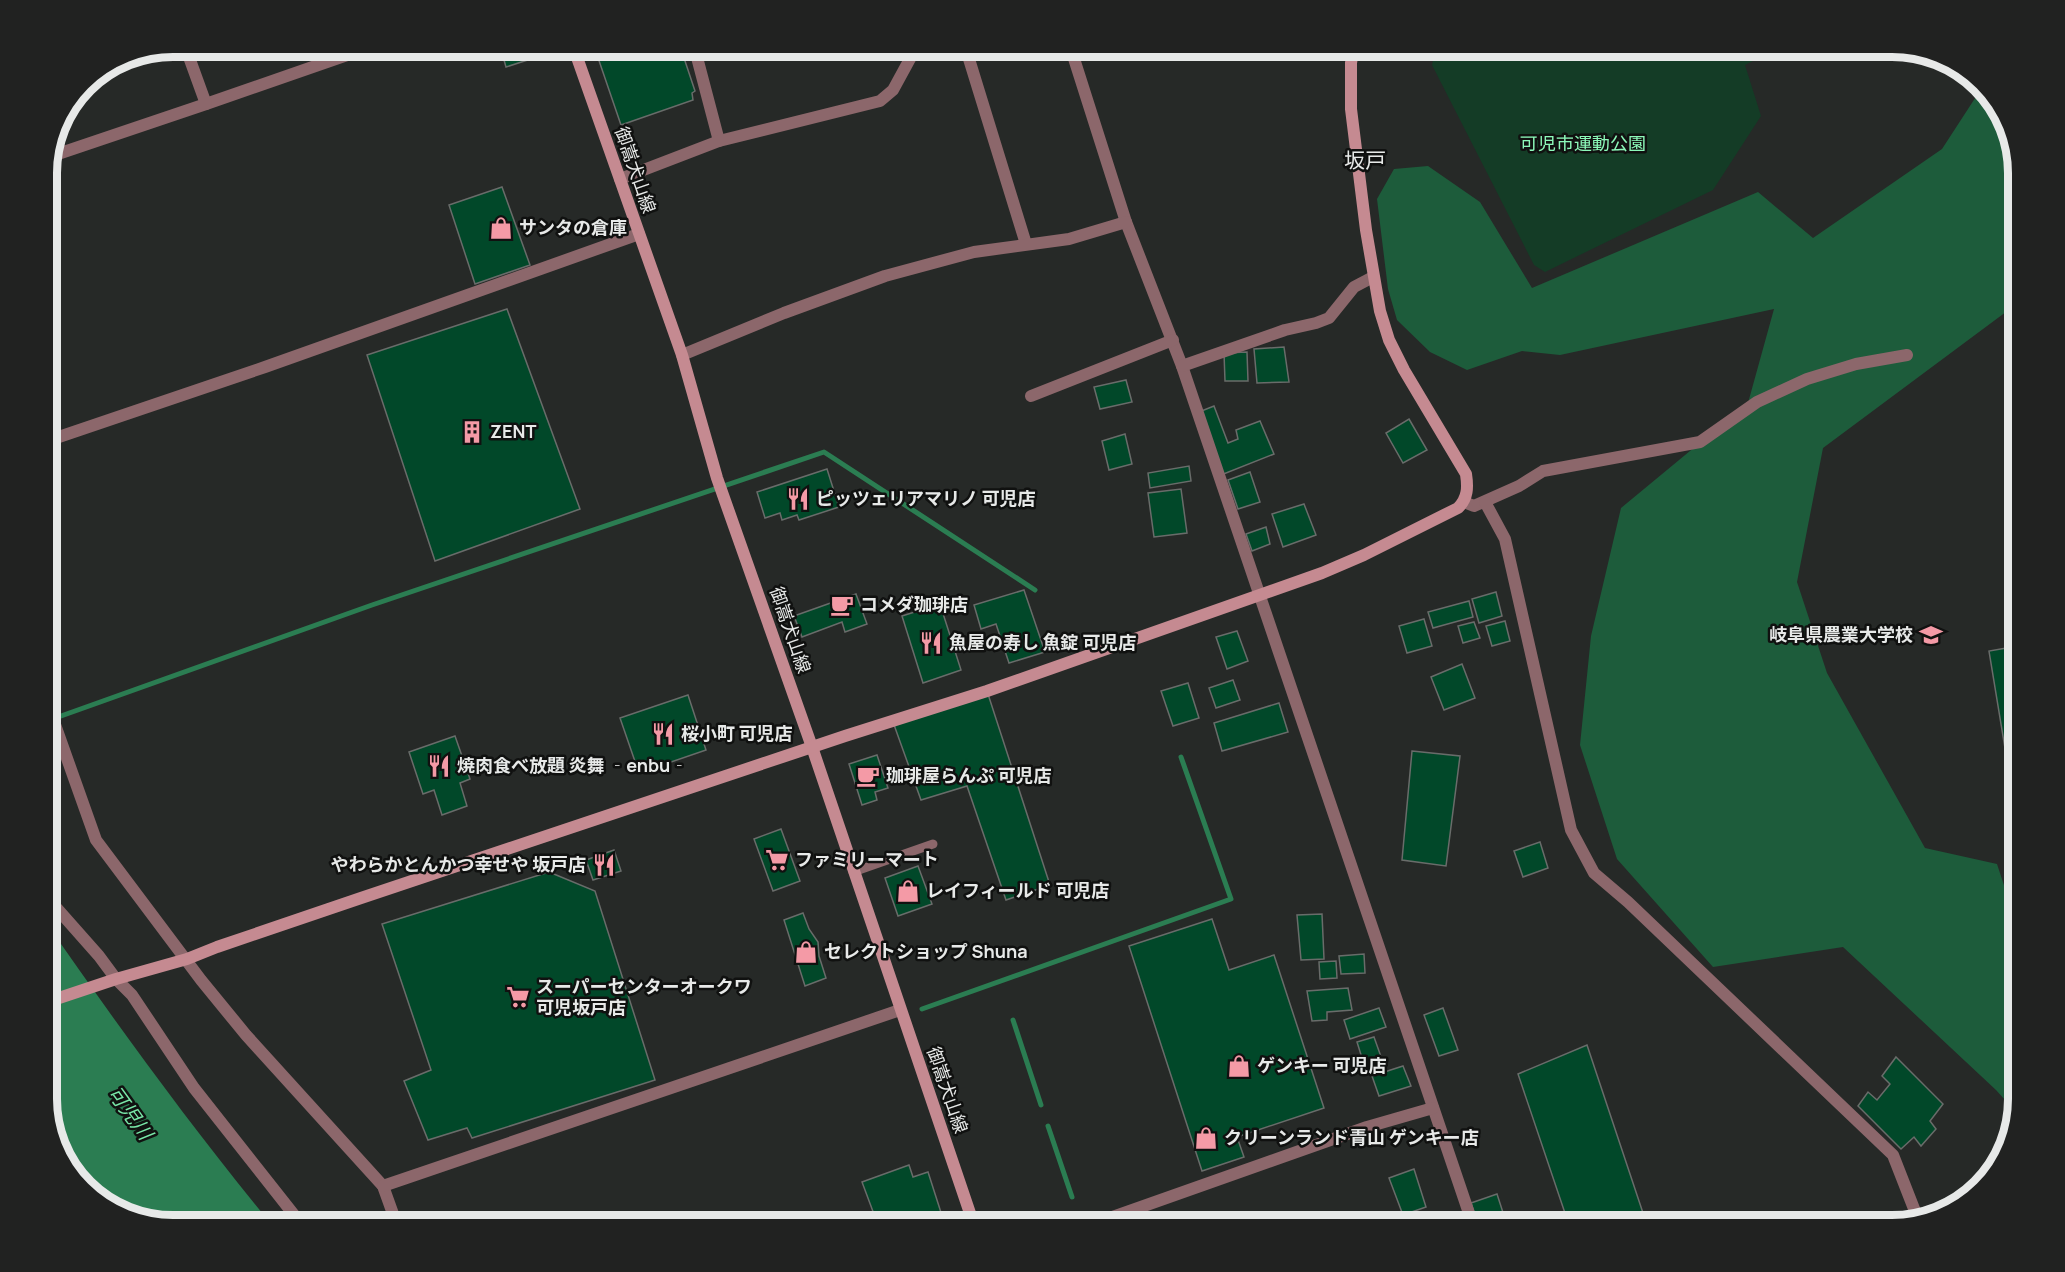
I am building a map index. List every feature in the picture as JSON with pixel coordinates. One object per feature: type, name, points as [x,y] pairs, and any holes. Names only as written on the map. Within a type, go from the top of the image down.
[{"type":"street","points":[[189,57],[206,104]]},
{"type":"street","points":[[59,154],[341,57]]},
{"type":"street","name":"御嵩犬山線","points":[[577,57],[682,355],[717,478],[812,747],[970,1215]]},
{"type":"street","points":[[697,57],[719,141]]},
{"type":"street","points":[[620,179],[719,141],[880,101],[893,90],[911,57]]},
{"type":"street","points":[[968,57],[1026,244]]},
{"type":"street","points":[[1074,57],[1126,222],[1182,366],[1469,1215]]},
{"type":"street","points":[[57,999],[187,959],[350,901],[987,691],[1322,573],[1449,513],[1464,502],[1468,487],[1466,474],[1404,370],[1389,340],[1373,277],[1351,109],[1352,57]]},
{"type":"street","points":[[682,355],[784,313],[885,276],[974,252],[1069,239],[1126,222]]},
{"type":"street","points":[[57,438],[276,363],[639,234]]},
{"type":"street","points":[[1182,366],[1286,330],[1329,318],[1354,287],[1373,277]]},
{"type":"street","points":[[1032,396],[1173,340]]},
{"type":"street","points":[[1464,502],[1474,506],[1485,502],[1519,486],[1543,471],[1700,442],[1757,402],[1807,379],[1856,363],[1907,355]]},
{"type":"street","points":[[1485,502],[1505,539],[1571,830],[1594,873],[1628,902],[1893,1155],[1915,1212]]},
{"type":"street","points":[[57,733],[96,840],[201,980],[246,1035],[382,1186],[393,1215]]},
{"type":"street","points":[[57,909],[132,995],[194,1088],[293,1215]]},
{"type":"street","points":[[382,1186],[900,1010]]},
{"type":"street","points":[[1120,1215],[1367,1126],[1433,1108]]},
{"type":"lane","points":[[853,872],[933,844]]},
{"type":"green space","name":"可児市運動公園","points":[[1434,57],[1761,57],[1745,65],[1761,116],[1713,190],[1545,272],[1534,265],[1432,65]]},
{"type":"shaded area","points":[[1977,94],[1996,122],[2006,150],[2008,165],[2008,310],[1823,448],[1797,582],[1827,673],[1925,848],[1997,864],[2008,898],[2008,1103],[1843,947],[1713,967],[1617,859],[1580,745],[1591,636],[1621,508],[1748,403],[1774,309],[1560,355],[1522,351],[1467,370],[1430,352],[1397,320],[1388,289],[1377,199],[1394,169],[1428,166],[1480,202],[1532,288],[1758,192],[1813,238],[1942,149]]},
{"type":"water","name":"可児川","points":[[57,938],[156,1076],[264,1215],[173,1215],[143,1211],[128,1206],[102,1191],[81,1170],[66,1144],[57,1107]]},
{"type":"building","points":[[503,57],[537,57],[506,67]]},
{"type":"building","points":[[598,57],[684,57],[695,91],[692,93],[693,100],[621,125]]},
{"type":"building","points":[[502,187],[530,265],[475,284],[449,205]]},
{"type":"building","name":"ZENT","points":[[507,309],[580,509],[435,561],[367,355]]},
{"type":"building","points":[[1284,347],[1289,382],[1257,383],[1254,349]]},
{"type":"building","points":[[1247,352],[1248,381],[1225,381],[1224,353]]},
{"type":"building","points":[[1126,380],[1132,402],[1100,409],[1094,387]]},
{"type":"building","points":[[1214,406],[1228,443],[1238,439],[1236,430],[1260,421],[1274,454],[1221,475],[1199,412]]},
{"type":"building","points":[[1409,419],[1427,450],[1403,463],[1386,433]]},
{"type":"building","points":[[1125,434],[1132,464],[1109,470],[1102,441]]},
{"type":"building","points":[[1189,466],[1191,481],[1150,488],[1148,473]]},
{"type":"building","name":"ピッツェリアマリノ 可児店","points":[[827,469],[839,507],[799,520],[797,515],[782,520],[780,513],[765,518],[757,492]]},
{"type":"building","points":[[1250,472],[1260,502],[1238,509],[1228,480]]},
{"type":"building","points":[[1181,489],[1187,533],[1154,537],[1148,493]]},
{"type":"building","points":[[1304,504],[1316,535],[1283,547],[1272,514]]},
{"type":"building","points":[[1266,527],[1270,544],[1252,551],[1246,534]]},
{"type":"building","points":[[1024,590],[1045,652],[1009,663],[996,624],[981,629],[974,605]]},
{"type":"building","points":[[1496,592],[1502,616],[1479,623],[1472,599]]},
{"type":"building","name":"コメダ珈琲店","points":[[856,594],[867,624],[845,632],[842,622],[802,637],[794,616]]},
{"type":"building","points":[[1469,601],[1473,617],[1433,628],[1428,612]]},
{"type":"building","name":"魚屋の寿し 魚錠 可児店","points":[[940,604],[961,670],[923,683],[902,616]]},
{"type":"building","points":[[1424,619],[1432,646],[1407,653],[1399,626]]},
{"type":"building","points":[[1505,621],[1510,641],[1492,646],[1486,626]]},
{"type":"building","points":[[1474,622],[1480,638],[1463,643],[1458,626]]},
{"type":"building","points":[[1237,631],[1248,661],[1227,669],[1216,637]]},
{"type":"building","points":[[2008,648],[2008,767],[1989,651]]},
{"type":"building","points":[[1462,664],[1475,698],[1444,710],[1431,677]]},
{"type":"building","points":[[1233,680],[1240,700],[1216,708],[1209,688]]},
{"type":"building","points":[[1188,683],[1199,718],[1173,726],[1161,691]]},
{"type":"building","points":[[987,691],[1050,885],[1006,900],[967,786],[921,800],[893,722]]},
{"type":"building","name":"桜小町 可児店","points":[[688,695],[706,750],[639,773],[620,718]]},
{"type":"building","points":[[1279,703],[1288,732],[1222,751],[1214,723]]},
{"type":"building","name":"焼肉食べ放題 炎舞 ‐enbu‐","points":[[455,736],[470,779],[460,783],[467,806],[442,815],[434,790],[423,794],[409,752]]},
{"type":"building","points":[[1412,751],[1460,756],[1446,866],[1402,860]]},
{"type":"building","name":"珈琲屋らんぷ 可児店","points":[[877,755],[888,788],[875,792],[877,800],[862,805],[849,764]]},
{"type":"building","name":"ファミリーマート","points":[[781,829],[800,881],[773,891],[754,839]]},
{"type":"building","points":[[1540,842],[1548,868],[1523,877],[1514,851]]},
{"type":"building","name":"やわらかとんかつ幸せや 坂戸店","points":[[614,850],[621,871],[593,880],[586,860]]},
{"type":"building","name":"レイフィールド 可児店","points":[[918,866],[932,904],[898,916],[885,878]]},
{"type":"building","name":"スーパーセンターオークワ 可児坂戸店","points":[[549,872],[595,891],[655,1080],[472,1138],[467,1128],[428,1140],[404,1081],[431,1070],[382,924]]},
{"type":"building","name":"セレクトショップ Shuna","points":[[803,913],[809,929],[818,942],[819,956],[826,978],[805,986],[784,920]]},
{"type":"building","points":[[1322,914],[1324,959],[1301,960],[1297,915]]},
{"type":"building","name":"ゲンキー 可児店","points":[[1212,919],[1229,970],[1274,955],[1324,1108],[1237,1137],[1244,1157],[1202,1171],[1129,946]]},
{"type":"building","points":[[1364,954],[1365,973],[1341,974],[1339,956]]},
{"type":"building","points":[[1336,961],[1337,978],[1320,979],[1319,962]]},
{"type":"building","points":[[1348,988],[1352,1010],[1327,1012],[1327,1020],[1312,1021],[1307,991]]},
{"type":"building","points":[[1379,1008],[1386,1027],[1350,1039],[1344,1020]]},
{"type":"building","points":[[1443,1008],[1458,1050],[1439,1056],[1424,1015]]},
{"type":"building","points":[[1374,1037],[1385,1068],[1367,1074],[1357,1042]]},
{"type":"building","points":[[1587,1045],[1644,1215],[1566,1215],[1518,1074]]},
{"type":"building","points":[[1896,1057],[1943,1104],[1930,1121],[1936,1129],[1921,1146],[1914,1137],[1901,1149],[1858,1106],[1868,1092],[1877,1100],[1890,1084],[1882,1076]]},
{"type":"building","points":[[1403,1066],[1411,1086],[1379,1096],[1372,1076]]},
{"type":"building","points":[[909,1165],[913,1177],[928,1172],[942,1215],[874,1215],[862,1182]]},
{"type":"building","points":[[1414,1169],[1426,1207],[1403,1215],[1389,1178]]},
{"type":"building","points":[[1497,1194],[1504,1215],[1475,1215],[1471,1203]]},
{"type":"waterway","points":[[57,717],[372,605],[824,452],[1035,590]]},
{"type":"waterway","points":[[922,1009],[1231,899],[1181,757]]},
{"type":"waterway","points":[[1013,1020],[1041,1105]]},
{"type":"waterway","points":[[1048,1126],[1072,1197]]},
{"type":"place","name":"サンタの倉庫","points":[[501,228]]},
{"type":"place","name":"ZENT","points":[[472,432]]},
{"type":"place","name":"ピッツェリアマリノ 可児店","points":[[798,499]]},
{"type":"place","name":"コメダ珈琲店","points":[[842,605]]},
{"type":"place","name":"岐阜県農業大学校","points":[[1931,635]]},
{"type":"place","name":"魚屋の寿し 魚錠 可児店","points":[[931,643]]},
{"type":"place","name":"桜小町 可児店","points":[[663,734]]},
{"type":"place","name":"焼肉食べ放題 炎舞 ‐enbu‐","points":[[439,766]]},
{"type":"place","name":"珈琲屋らんぷ 可児店","points":[[868,776]]},
{"type":"place","name":"ファミリーマート","points":[[777,860]]},
{"type":"place","name":"やわらかとんかつ幸せや 坂戸店","points":[[604,865]]},
{"type":"place","name":"レイフィールド 可児店","points":[[908,891]]},
{"type":"place","name":"セレクトショップ Shuna","points":[[806,952]]},
{"type":"place","name":"スーパーセンターオークワ 可児坂戸店","points":[[518,997]]},
{"type":"place","name":"ゲンキー 可児店","points":[[1239,1066]]},
{"type":"place","name":"クリーンランド青山 ゲンキー店","points":[[1206,1138]]},
{"type":"district","name":"坂戸","points":[[1365,161]]}]
